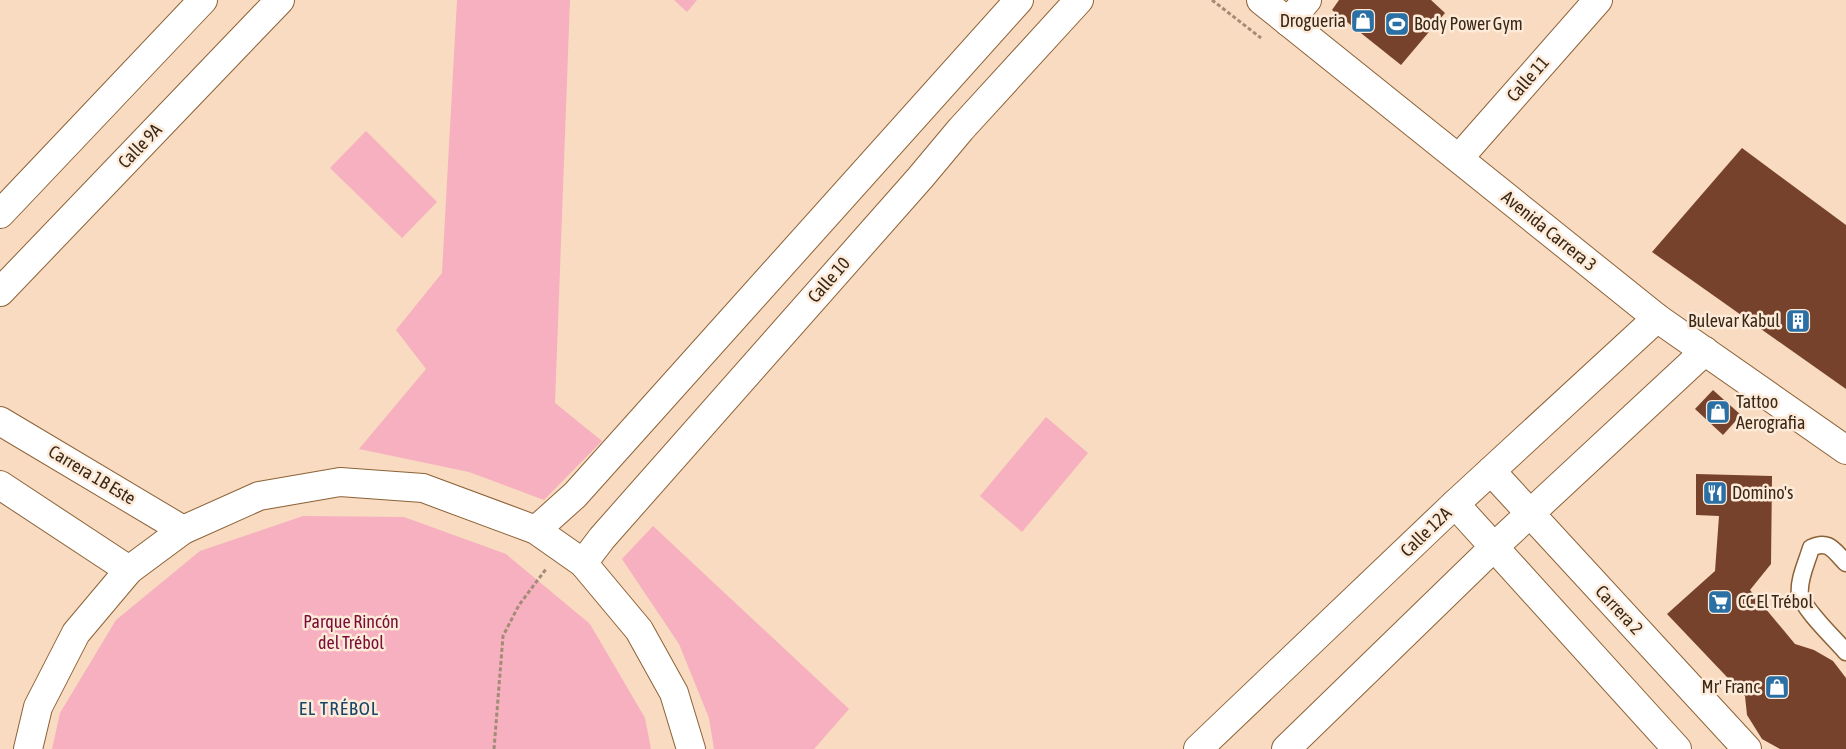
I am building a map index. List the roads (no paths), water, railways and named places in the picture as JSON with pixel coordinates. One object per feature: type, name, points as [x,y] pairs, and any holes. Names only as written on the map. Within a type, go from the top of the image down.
[{"type":"street","points":[[0,214],[203,0]]},
{"type":"street","name":"Calle 9A","points":[[0,292],[280,0]]},
{"type":"street","points":[[536,530],[575,495],[1019,0]]},
{"type":"street","name":"Calle 10","points":[[583,564],[602,538],[920,178],[961,129],[1079,0]]},
{"type":"street","name":"Avenida Carrera 3","points":[[1261,0],[1657,318],[1846,450]]},
{"type":"street","points":[[1288,22],[1307,0]]},
{"type":"street","name":"Calle 11","points":[[1459,158],[1598,0]]},
{"type":"street","name":"Calle 12A","points":[[1198,749],[1490,471],[1657,318]]},
{"type":"street","points":[[1286,749],[1494,547],[1705,351]]},
{"type":"street","name":"Carrera 1B Este","points":[[0,421],[183,530]]},
{"type":"street","name":"Carrera 2","points":[[1490,471],[1747,749]]},
{"type":"street","points":[[28,749],[38,707],[76,633],[129,570],[183,530],[259,496],[340,482],[423,488],[536,530],[583,564],[639,630],[674,693],[690,749]]},
{"type":"street","points":[[0,485],[129,570]]},
{"type":"street","points":[[1455,504],[1677,749]]},
{"type":"lane","points":[[1846,564],[1828,546],[1819,544],[1811,548],[1801,580],[1800,595],[1809,611],[1846,652]]},
{"type":"place","name":"Drogueria","points":[[1363,21]]},
{"type":"place","name":"Body Power Gym","points":[[1397,24]]},
{"type":"place","name":"Bulevar Kabul","points":[[1798,321]]},
{"type":"place","name":"Tattoo Aerografia","points":[[1718,412]]},
{"type":"place","name":"Domino's","points":[[1715,493]]},
{"type":"place","name":"CC El Trébol","points":[[1720,602]]},
{"type":"place","name":"Mr' Franc","points":[[1777,687]]},
{"type":"district","name":"EL TRÉBOL","points":[[339,708]]},
{"type":"park label","name":"Parque Rincón del Trébol","points":[[351,632]]}]
